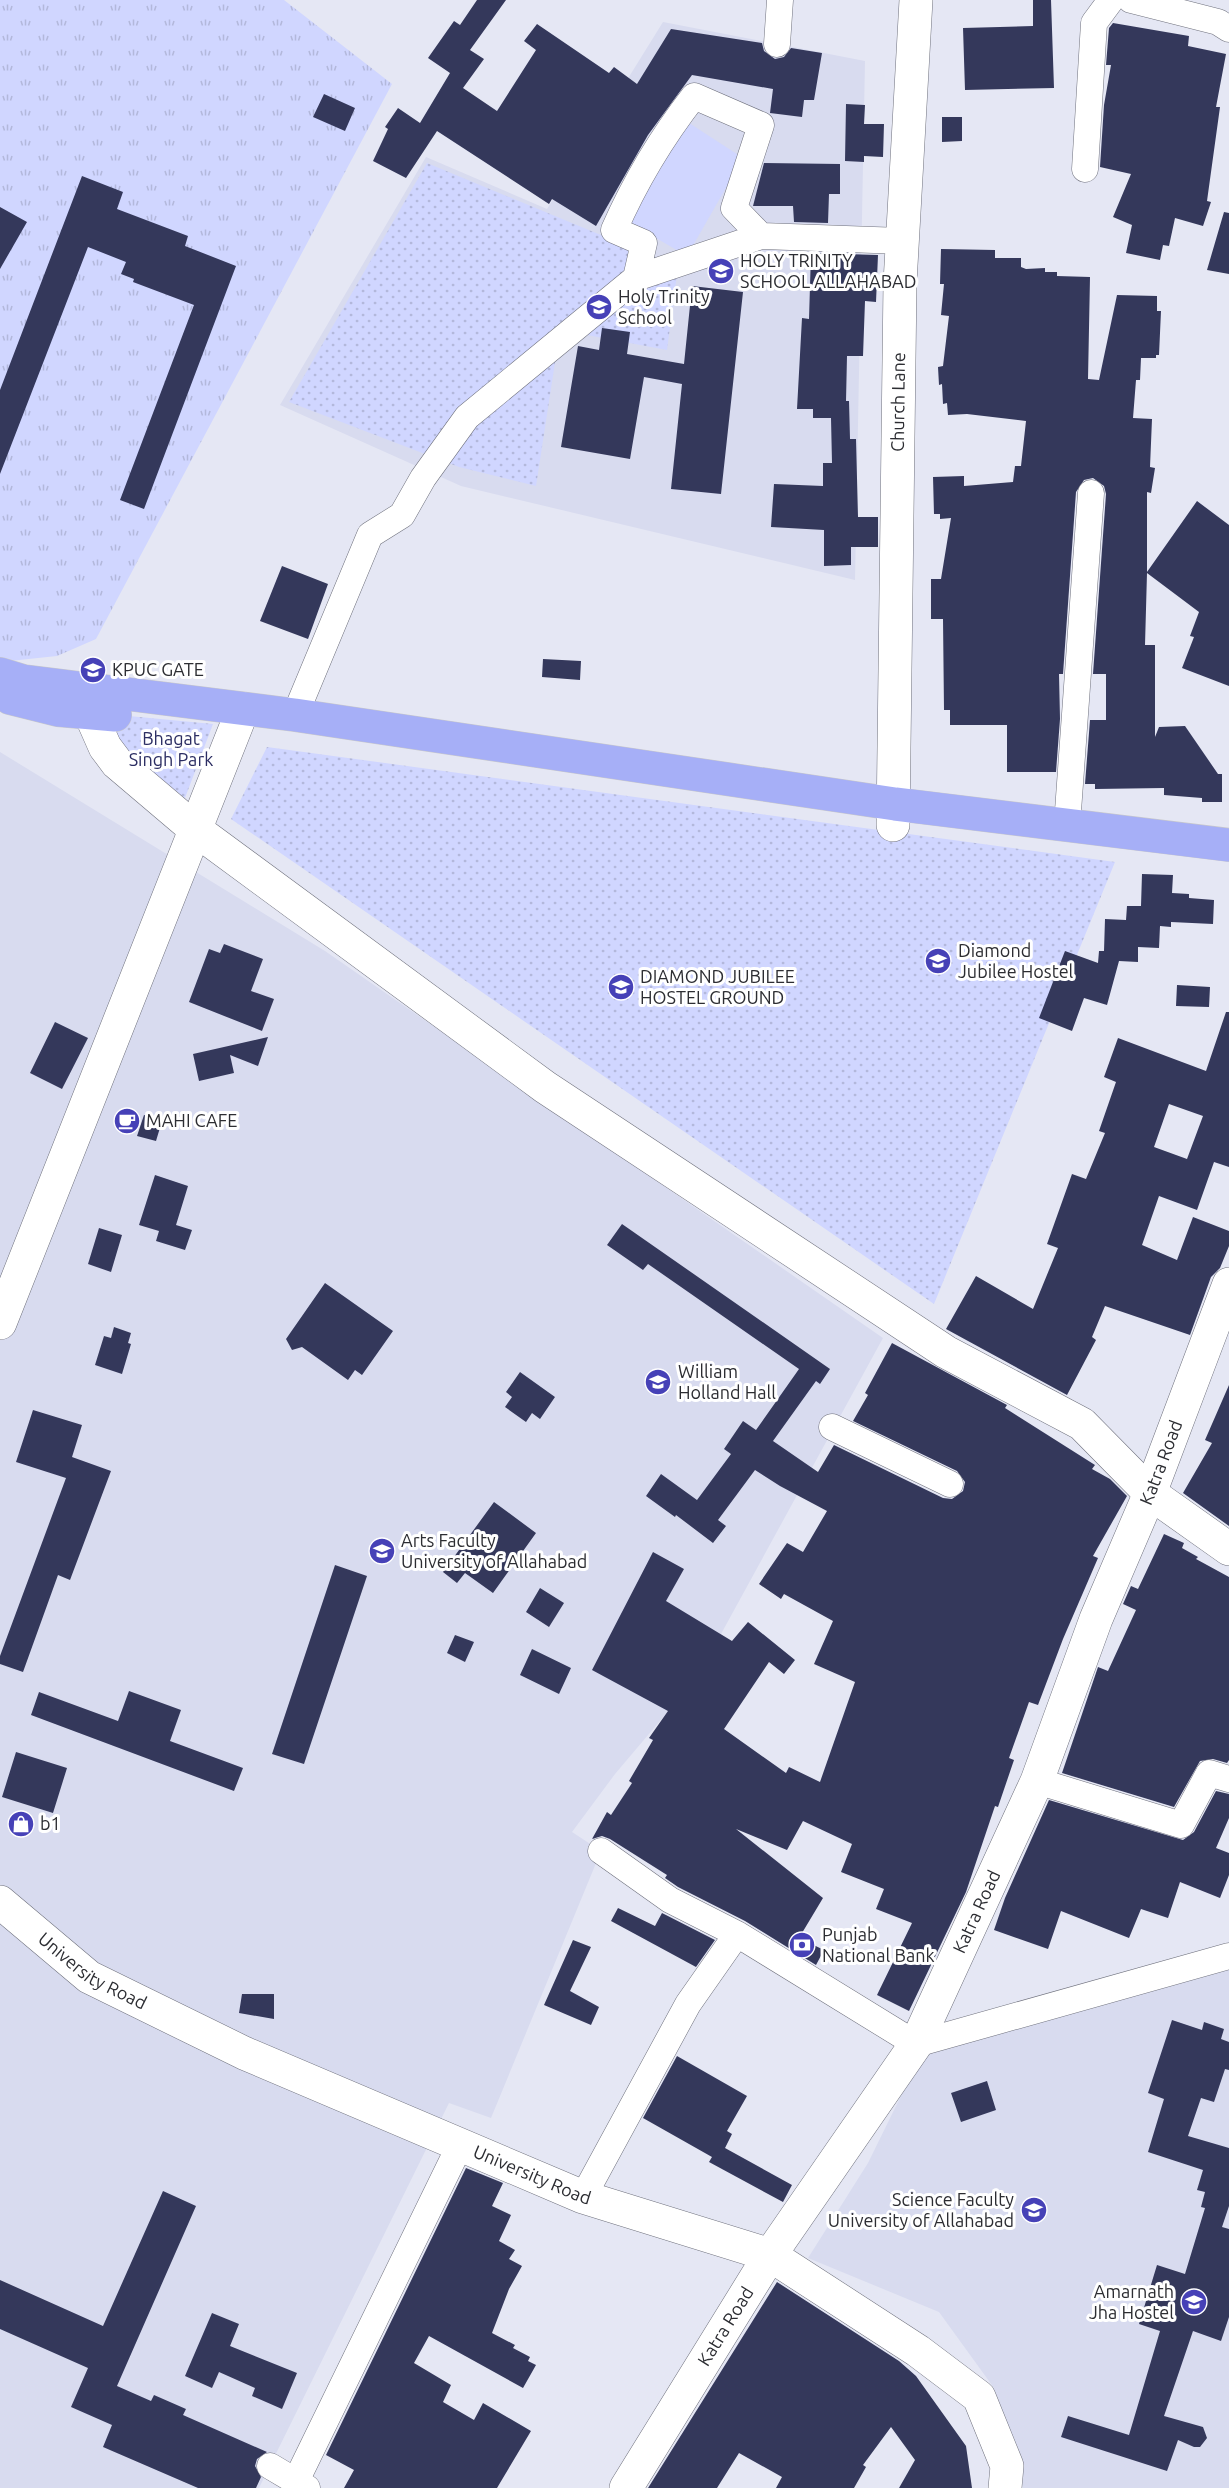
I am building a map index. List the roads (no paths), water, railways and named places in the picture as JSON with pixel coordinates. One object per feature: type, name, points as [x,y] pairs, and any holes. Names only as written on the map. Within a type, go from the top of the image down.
[{"type":"highway","points":[[0,674],[35,683],[239,719],[1229,865]]},
{"type":"highway","points":[[0,695],[58,710],[90,713],[239,719],[295,715],[894,815],[1067,825],[1229,844]]},
{"type":"street","points":[[777,44],[780,0]]},
{"type":"street","name":"Church Lane","points":[[894,815],[902,241],[916,0]]},
{"type":"street","points":[[1086,169],[1094,23],[1111,0]]},
{"type":"street","points":[[1131,0],[1218,22],[1229,29]]},
{"type":"street","points":[[636,278],[644,243],[614,230],[632,191],[677,117],[694,96],[761,125],[734,208],[761,236]]},
{"type":"street","points":[[295,715],[370,535],[402,515],[423,478],[467,417],[636,278],[761,236],[902,241]]},
{"type":"street","points":[[1067,825],[1091,493]]},
{"type":"street","points":[[90,713],[105,747],[117,763],[196,830],[545,1087],[811,1265],[946,1352],[1082,1424],[1150,1493],[1229,1549]]},
{"type":"street","points":[[0,1323],[239,719]]},
{"type":"street","name":"Katra Road","points":[[626,2488],[770,2255],[916,2043],[1037,1781],[1096,1619],[1150,1493],[1229,1284]]},
{"type":"street","points":[[832,1427],[950,1484]]},
{"type":"street","points":[[1037,1781],[1181,1825],[1209,1773],[1229,1779]]},
{"type":"street","points":[[601,1851],[670,1900],[736,1934],[916,2043],[1229,1956]]},
{"type":"street","name":"University Road","points":[[0,1902],[89,1977],[244,2053],[583,2197],[770,2255],[918,2351],[979,2397],[1007,2466],[1005,2488]]},
{"type":"street","points":[[583,2197],[688,2004],[736,1934]]},
{"type":"street","points":[[270,2466],[301,2485],[460,2145]]},
{"type":"place","name":"HOLY TRINITY SCHOOL ALLAHABAD","points":[[721,271]]},
{"type":"place","name":"Holy Trinity School","points":[[599,307]]},
{"type":"place","name":"KPUC GATE","points":[[93,670]]},
{"type":"place","name":"Diamond Jubilee Hostel","points":[[938,961]]},
{"type":"place","name":"DIAMOND JUBILEE HOSTEL GROUND","points":[[621,987]]},
{"type":"place","name":"MAHI CAFE","points":[[127,1121]]},
{"type":"place","name":"William Holland Hall","points":[[658,1382]]},
{"type":"place","name":"Arts Faculty University of Allahabad","points":[[382,1551]]},
{"type":"place","name":"b1","points":[[21,1824]]},
{"type":"place","name":"Punjab National Bank","points":[[802,1945]]},
{"type":"place","name":"Science Faculty University of Allahabad","points":[[1034,2210]]},
{"type":"place","name":"Amarnath Jha Hostel","points":[[1194,2302]]},
{"type":"park label","name":"Bhagat Singh Park","points":[[171,750]]}]
